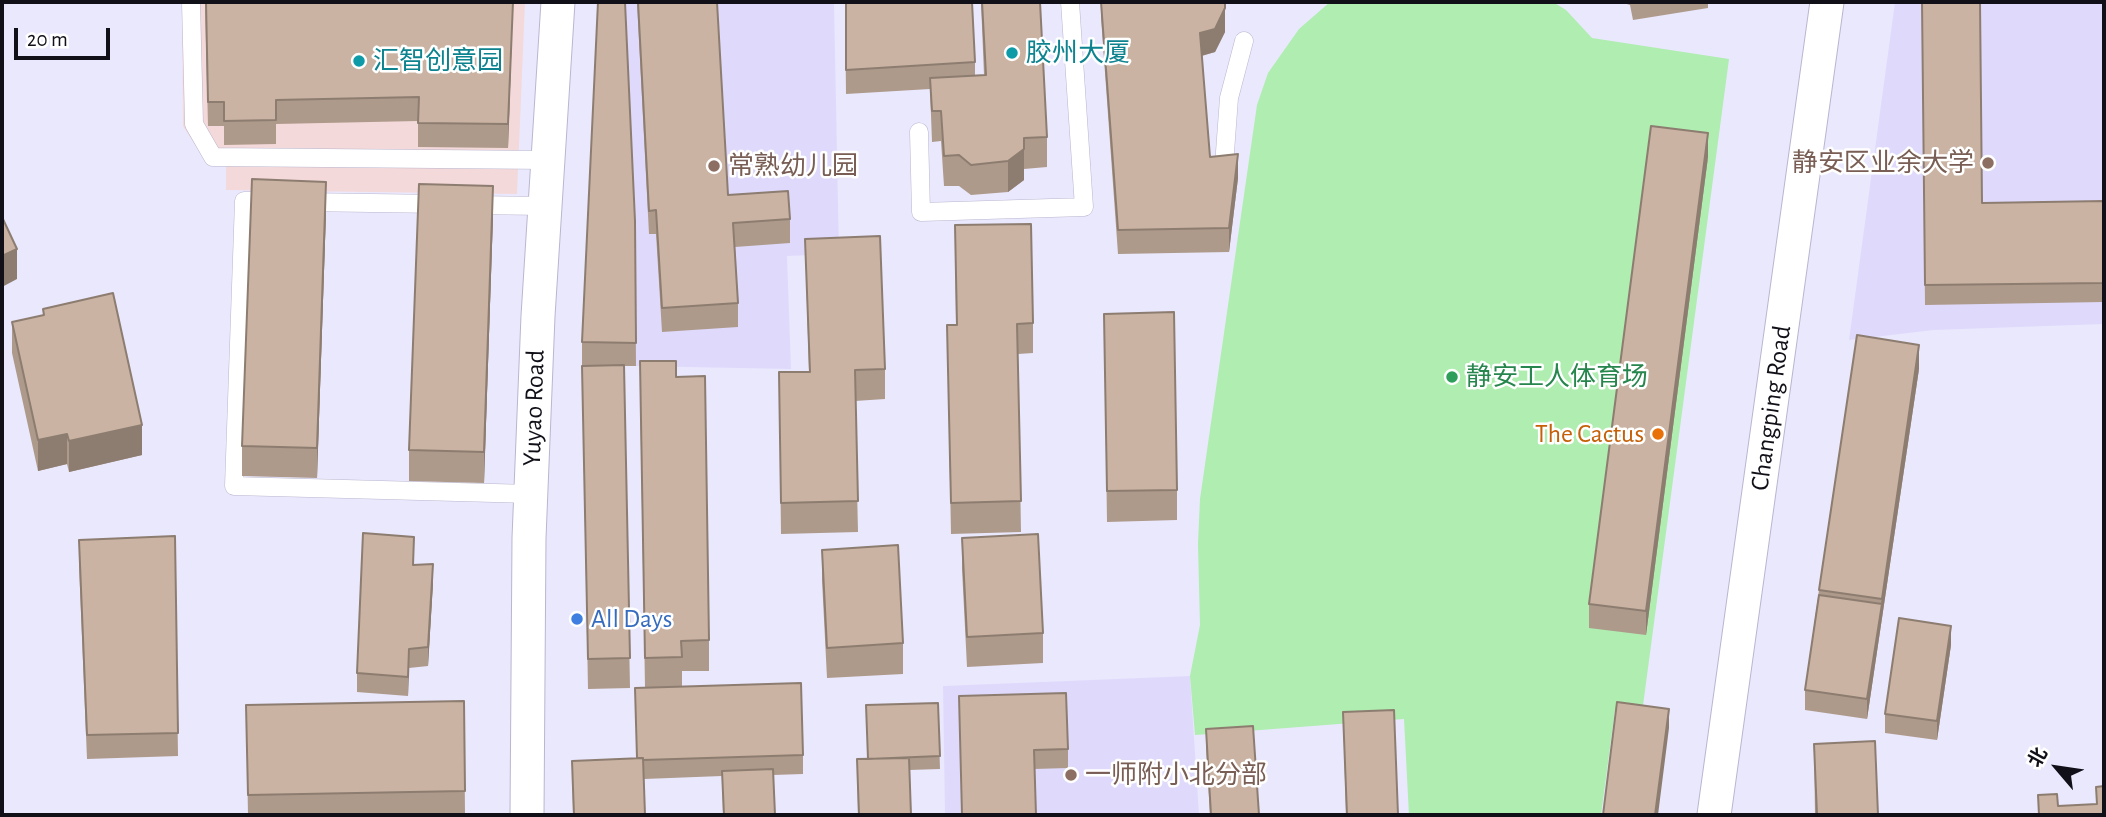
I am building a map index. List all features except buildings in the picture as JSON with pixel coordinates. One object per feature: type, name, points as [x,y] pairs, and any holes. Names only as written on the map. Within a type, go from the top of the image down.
[{"type":"street","name":"Yuyao Road","points":[[527,815],[531,494],[558,2]]},
{"type":"street","name":"Changping Road","points":[[1714,815],[1827,2]]},
{"type":"lane","points":[[191,2],[194,124],[213,157],[548,160]]},
{"type":"lane","points":[[919,132],[921,212],[1084,207],[1070,2]]},
{"type":"lane","points":[[1223,179],[1229,99],[1244,41]]},
{"type":"lane","points":[[531,494],[234,486],[244,201],[545,206]]},
{"type":"shaded area","name":"汇智创意园","points":[[182,2],[525,2],[517,194],[226,190],[226,166],[208,165],[183,126]]},
{"type":"shaded area","name":"常熟幼儿园","points":[[600,2],[834,2],[839,254],[787,256],[791,369],[582,365],[594,79]]},
{"type":"shaded area","name":"静安区业余大学","points":[[1895,2],[2104,2],[2104,324],[1934,330],[1849,340]]},
{"type":"shaded area","name":"一师附小北分部","points":[[1190,676],[1199,815],[945,815],[943,686]]},
{"type":"green space","name":"静安工人体育场","points":[[1330,2],[1553,2],[1566,10],[1592,38],[1729,59],[1642,713],[1615,710],[1601,815],[1409,815],[1404,719],[1195,735],[1190,676],[1200,625],[1200,499],[1257,105],[1268,73],[1299,29]]},
{"type":"place","name":"胶州大厦","points":[[1012,53]]},
{"type":"place","name":"汇智创意园","points":[[359,61]]},
{"type":"place","name":"静安区业余大学","points":[[1988,163]]},
{"type":"place","name":"常熟幼儿园","points":[[714,166]]},
{"type":"place","name":"静安工人体育场","points":[[1452,377]]},
{"type":"place","name":"The Cactus","points":[[1658,434]]},
{"type":"place","name":"All Days","points":[[577,619]]},
{"type":"place","name":"一师附小北分部","points":[[1071,775]]}]
